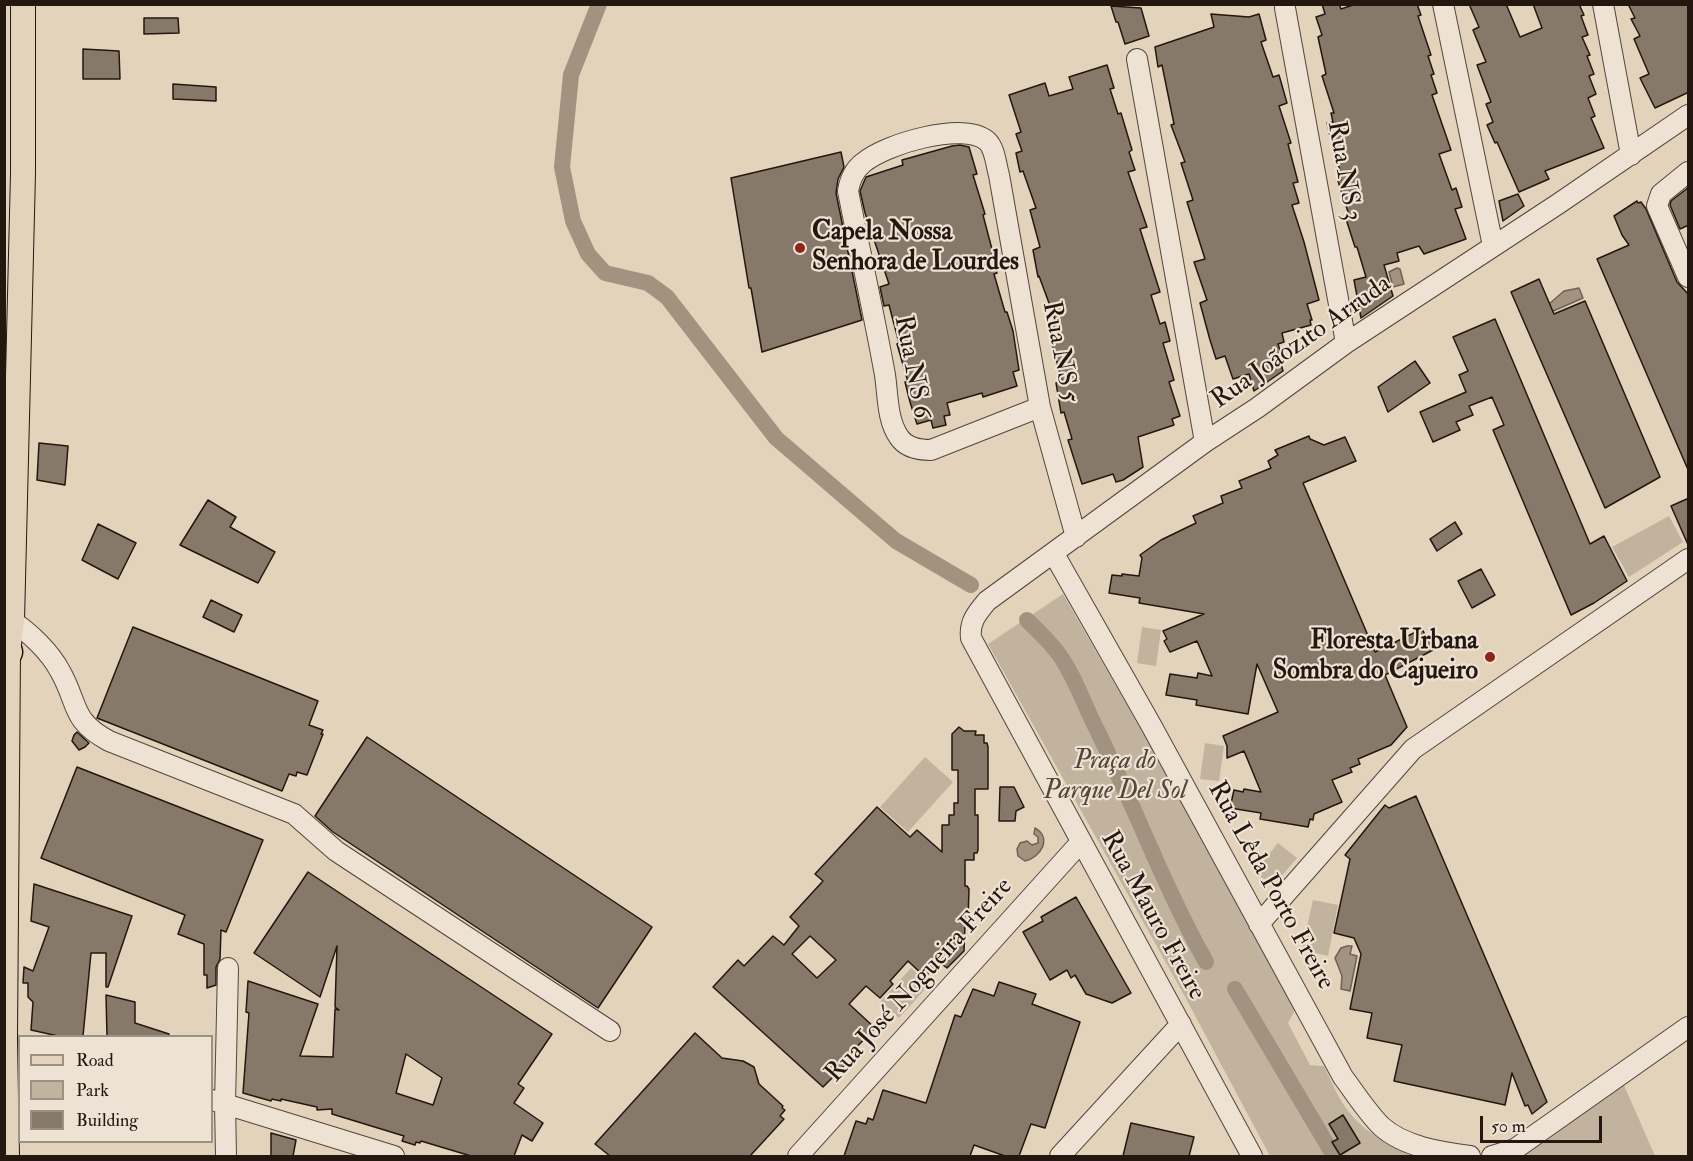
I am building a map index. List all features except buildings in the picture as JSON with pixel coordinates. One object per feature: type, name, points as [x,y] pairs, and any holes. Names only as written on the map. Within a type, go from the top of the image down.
[{"type":"main road","points":[[7,1156],[5,1039],[8,638],[23,173],[23,4]]},
{"type":"street","points":[[1443,4],[1493,246]]},
{"type":"street","points":[[1603,4],[1631,155]]},
{"type":"street","name":"Rua NS 3","points":[[1285,8],[1346,343]]},
{"type":"street","points":[[1137,59],[1205,442]]},
{"type":"street","name":"Rua Joãozito Arruda","points":[[971,638],[970,626],[977,612],[987,601],[1205,442],[1257,408],[1346,343],[1689,115]]},
{"type":"street","name":"Rua NS 5","points":[[848,191],[855,170],[864,162],[891,147],[959,132],[980,136],[989,143],[999,176],[1040,407],[1077,537]]},
{"type":"street","points":[[1689,172],[1661,194],[1657,206],[1689,277]]},
{"type":"street","name":"Rua NS 6","points":[[848,191],[885,376],[892,423],[901,441],[917,450],[931,450],[1040,407]]},
{"type":"street","name":"Rua Lêda Porto Freire","points":[[1054,554],[1151,724],[1343,1077],[1381,1126],[1399,1138],[1413,1144],[1470,1156]]},
{"type":"street","points":[[1259,924],[1413,750],[1689,559]]},
{"type":"street","points":[[8,638],[29,632],[60,670],[83,722],[94,733],[294,814],[336,851],[610,1030]]},
{"type":"street","name":"Rua Mauro Freire","points":[[971,638],[1252,1156]]},
{"type":"street","name":"Rua José Nogueira Freire","points":[[798,1156],[1081,842]]},
{"type":"street","points":[[226,1156],[218,1102],[228,968]]},
{"type":"street","points":[[1060,1156],[1181,1024]]},
{"type":"street","points":[[1492,1156],[1515,1149],[1689,1027]]},
{"type":"street","points":[[218,1102],[394,1156]]},
{"type":"green space","points":[[1669,516],[1683,542],[1629,577],[1612,547]]},
{"type":"green space","name":"Praça do Parque Del Sol","points":[[1063,594],[1156,756],[1295,1010],[1288,1023],[1310,1065],[1324,1066],[1343,1103],[1361,1125],[1389,1143],[1420,1156],[1270,1156],[1184,995],[988,644]]},
{"type":"green space","points":[[1142,627],[1161,630],[1156,666],[1137,663]]},
{"type":"green space","points":[[1205,743],[1224,746],[1219,781],[1200,779]]},
{"type":"green space","points":[[925,757],[953,782],[908,832],[880,807]]},
{"type":"green space","points":[[1278,843],[1297,858],[1273,886],[1255,872]]},
{"type":"green space","points":[[1313,900],[1338,905],[1328,956],[1302,950]]},
{"type":"green space","points":[[911,968],[929,985],[899,1018],[881,1001]]},
{"type":"green space","points":[[1623,1083],[1655,1156],[1521,1156],[1550,1138]]},
{"type":"shaded area","points":[[1400,269],[1404,284],[1393,287],[1389,272]]},
{"type":"shaded area","points":[[1579,288],[1583,298],[1542,316],[1549,304],[1564,291]]},
{"type":"shaded area","points":[[1035,828],[1040,832],[1044,842],[1040,852],[1025,861],[1018,856],[1017,849],[1020,843],[1027,841],[1032,845],[1038,843],[1038,837],[1034,834]]},
{"type":"shaded area","points":[[1352,946],[1350,954],[1357,956],[1350,991],[1341,989],[1342,976],[1335,958],[1341,948]]},
{"type":"waterway","points":[[599,4],[571,75],[562,167],[573,221],[588,254],[605,273],[648,283],[667,297],[776,438],[896,541],[971,585]]},
{"type":"waterway","points":[[1027,620],[1055,649],[1069,671],[1177,905],[1206,962]]},
{"type":"waterway","points":[[1235,989],[1334,1156]]},
{"type":"place","name":"Capela Nossa Senhora de Lourdes","points":[[800,248]]},
{"type":"place","name":"Floresta Urbana Sombra do Cajueiro","points":[[1490,657]]}]
